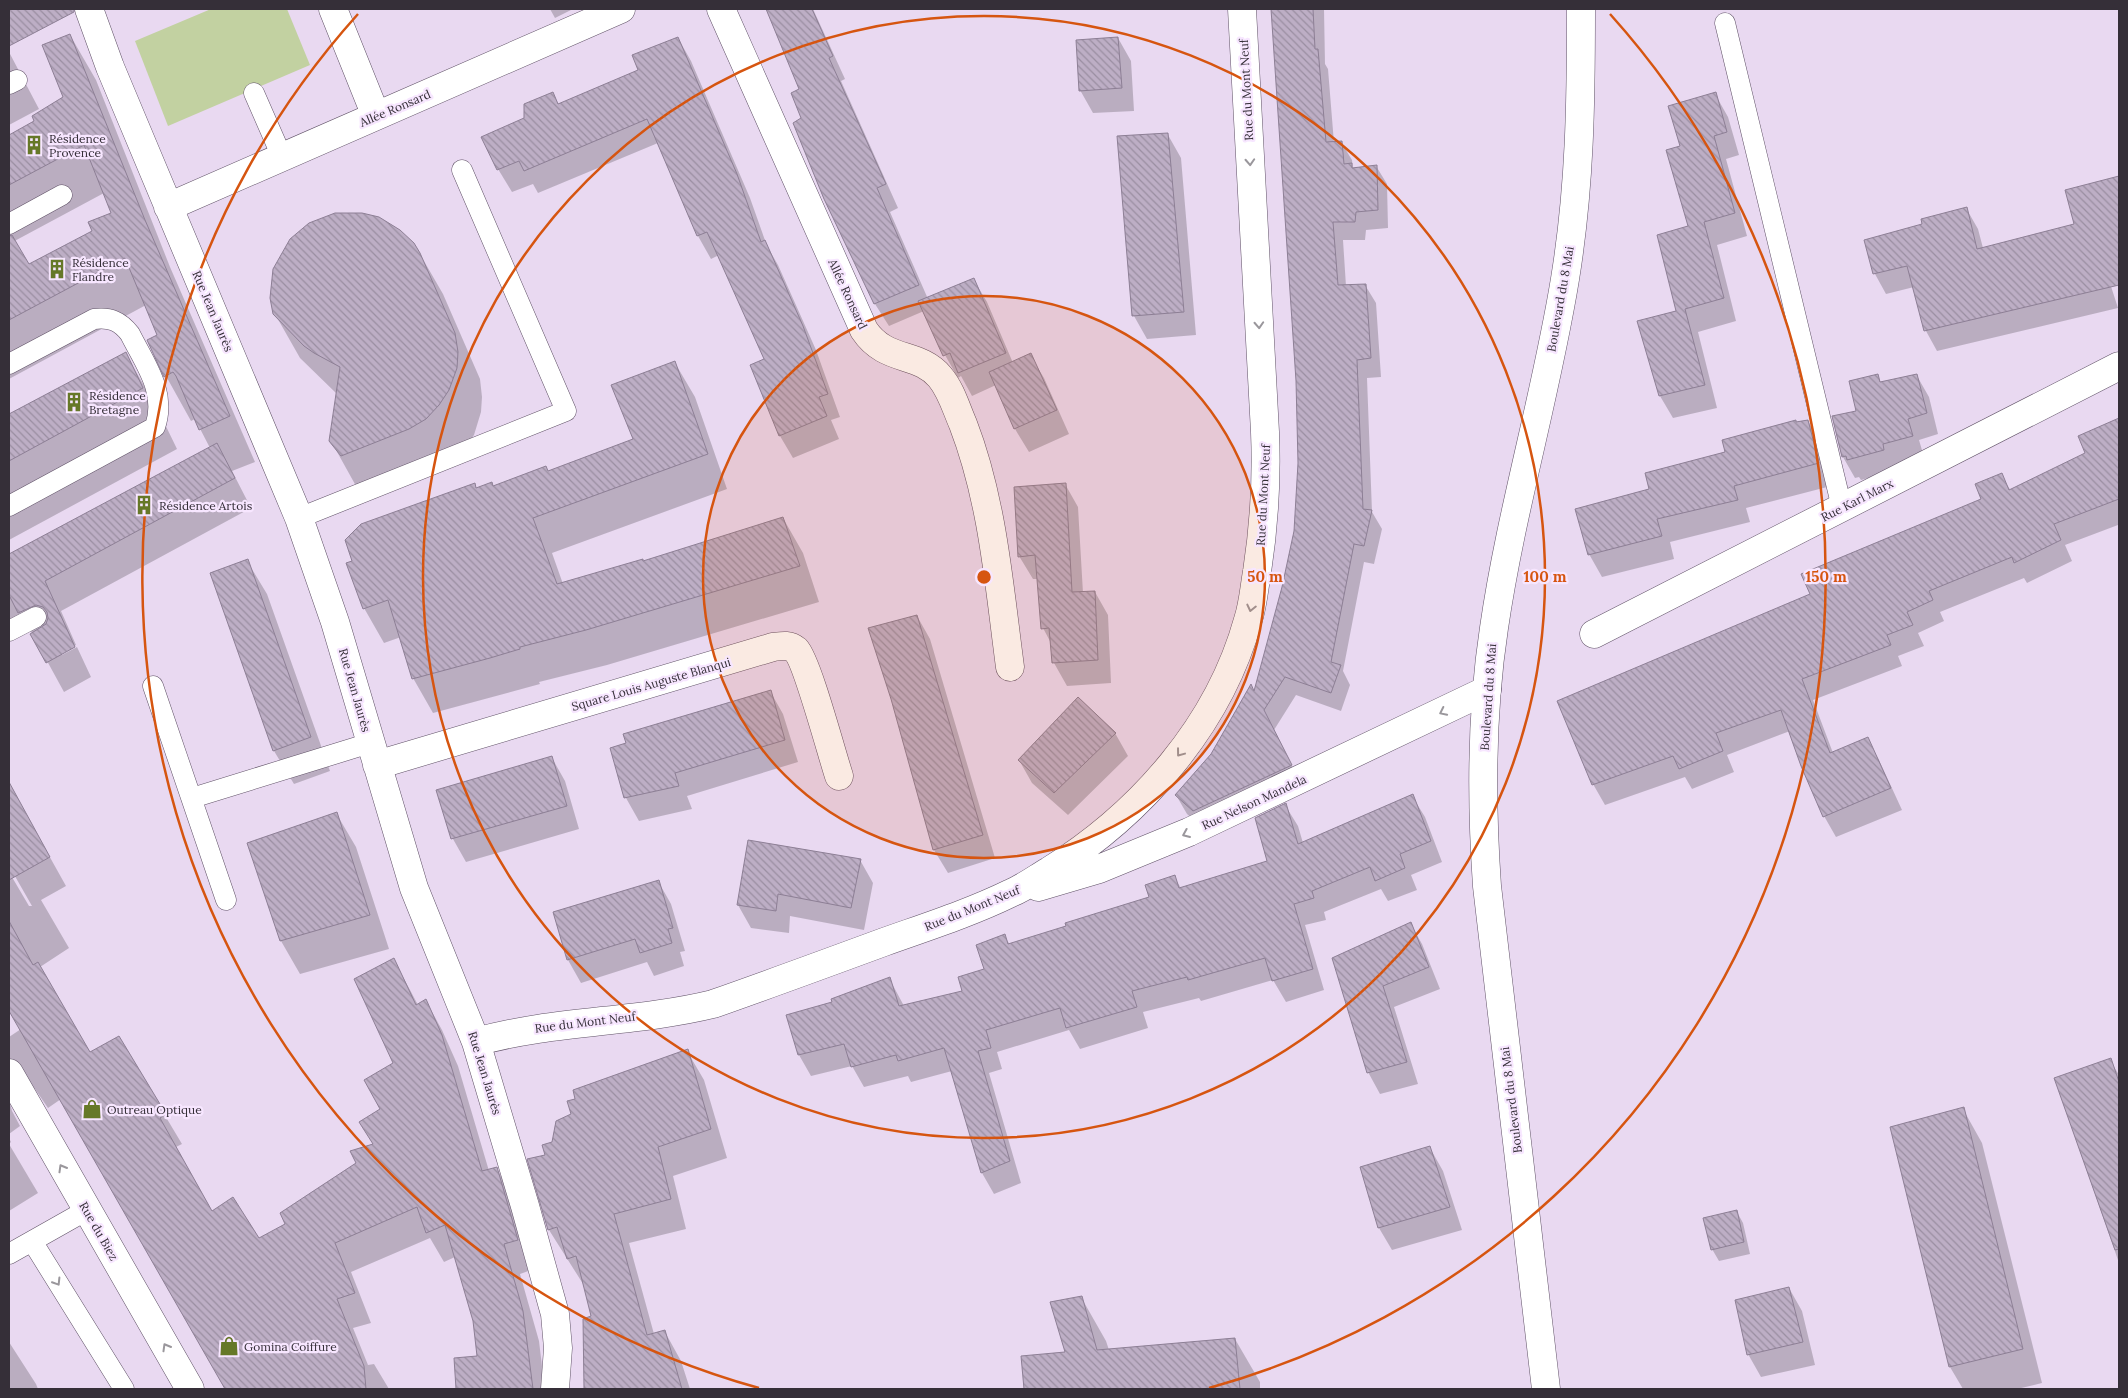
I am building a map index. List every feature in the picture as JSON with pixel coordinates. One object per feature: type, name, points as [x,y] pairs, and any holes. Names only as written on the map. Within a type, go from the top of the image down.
[{"type":"street","name":"Rue Jean Jaurès","points":[[89,9],[110,67],[168,208],[299,518],[331,608],[414,888],[476,1042],[525,1206],[555,1314],[558,1348],[555,1389]]},
{"type":"street","points":[[334,9],[376,116]]},
{"type":"street","name":"Allée Ronsard","points":[[168,208],[621,9]]},
{"type":"street","name":"Allée Ronsard","points":[[721,9],[864,330],[872,342],[883,349],[918,361],[928,367],[938,375],[954,401],[974,454],[985,495],[1010,667]]},
{"type":"street","name":"Rue du Mont Neuf","points":[[476,1042],[530,1029],[679,1011],[713,1004],[948,919],[1013,893],[1062,863],[1099,835],[1162,775],[1198,729],[1220,690],[1238,651],[1248,620],[1260,552],[1266,485],[1242,9]]},
{"type":"street","name":"Boulevard du 8 Mai","points":[[1546,1389],[1487,886],[1483,777],[1487,690],[1494,629],[1505,564],[1558,314],[1573,220],[1581,114],[1581,9]]},
{"type":"street","name":"Rue Karl Marx","points":[[1594,634],[2119,366]]},
{"type":"street","name":"Square Louis Auguste Blanqui","points":[[374,754],[764,650],[786,646],[796,650],[805,668],[839,776]]},
{"type":"street","name":"Rue Nelson Mandela","points":[[1013,893],[1099,870],[1174,839],[1245,807],[1487,690]]},
{"type":"street","name":"Rue du Biez","points":[[9,1073],[190,1389]]},
{"type":"lane","points":[[1725,23],[1842,508]]},
{"type":"lane","points":[[254,93],[282,158]]},
{"type":"lane","points":[[299,518],[566,410],[462,170]]},
{"type":"lane","points":[[9,224],[62,195]]},
{"type":"lane","points":[[9,364],[94,319],[106,318],[115,320],[123,325],[130,334],[159,393],[159,415],[155,427],[9,506]]},
{"type":"lane","points":[[9,631],[36,617]]},
{"type":"lane","points":[[152,686],[226,900]]},
{"type":"lane","points":[[192,798],[374,754]]},
{"type":"lane","points":[[9,1254],[87,1210]]},
{"type":"lane","points":[[32,1241],[124,1389]]},
{"type":"green space","points":[[211,9],[287,9],[310,65],[168,126],[135,41]]},
{"type":"building","points":[[9,9],[74,9],[74,12],[9,46]]},
{"type":"building","points":[[766,9],[812,9],[833,56],[829,58],[886,184],[877,188],[919,285],[874,304],[824,199],[793,123],[801,118],[791,93],[799,89]]},
{"type":"building","points":[[1271,9],[1313,9],[1315,49],[1318,49],[1326,142],[1342,141],[1344,164],[1352,163],[1352,168],[1377,165],[1378,210],[1356,212],[1355,222],[1333,222],[1338,285],[1366,284],[1371,358],[1357,360],[1363,509],[1372,510],[1364,546],[1354,544],[1331,662],[1341,665],[1331,693],[1285,677],[1264,710],[1292,765],[1193,811],[1175,795],[1211,754],[1251,684],[1254,691],[1282,587],[1294,531],[1298,463],[1296,381]]},
{"type":"building","points":[[70,34],[145,220],[230,416],[199,430],[176,376],[173,372],[164,377],[147,340],[157,335],[125,258],[9,320],[9,236],[12,235],[29,264],[92,231],[88,222],[111,213],[84,145],[9,185],[9,135],[34,121],[32,116],[63,97],[42,45]]},
{"type":"building","points":[[678,37],[737,174],[761,242],[765,240],[803,326],[828,394],[819,397],[827,416],[779,436],[750,365],[764,359],[707,232],[697,236],[647,119],[524,171],[519,161],[497,170],[481,137],[524,118],[524,104],[553,92],[558,104],[638,70],[632,55]]},
{"type":"building","points":[[1118,37],[1122,88],[1079,91],[1076,40]]},
{"type":"building","points":[[1716,92],[1727,132],[1714,136],[1735,213],[1704,222],[1724,298],[1685,309],[1705,385],[1659,396],[1637,321],[1676,311],[1657,235],[1688,226],[1666,150],[1680,146],[1668,106]]},
{"type":"building","points":[[1168,133],[1184,312],[1132,316],[1117,136]]},
{"type":"building","points":[[2119,176],[2119,285],[1924,331],[1907,266],[1873,274],[1864,240],[1922,224],[1921,219],[1967,207],[1977,249],[2074,224],[2065,190]]},
{"type":"building","points":[[335,213],[362,213],[379,217],[400,230],[414,243],[455,333],[458,352],[457,368],[449,390],[426,419],[409,429],[341,456],[329,441],[340,367],[304,346],[273,314],[270,298],[273,269],[290,239],[309,223]]},
{"type":"building","points":[[974,278],[1006,353],[958,373],[950,353],[943,356],[918,301]]},
{"type":"building","name":"Résidence Bretagne","points":[[126,352],[143,388],[9,461],[9,414]]},
{"type":"building","points":[[1031,353],[1057,410],[1014,429],[989,372]]},
{"type":"building","points":[[675,361],[708,454],[533,518],[557,584],[643,559],[643,561],[783,517],[800,566],[586,630],[520,647],[520,649],[490,658],[412,679],[388,600],[363,609],[346,563],[352,561],[345,540],[361,524],[475,483],[476,488],[492,482],[493,486],[546,466],[548,471],[633,439],[611,385]]},
{"type":"building","points":[[1878,374],[1880,382],[1917,374],[1927,413],[1908,419],[1913,436],[1883,444],[1884,450],[1847,460],[1846,456],[1842,457],[1832,416],[1856,411],[1849,381]]},
{"type":"building","points":[[2119,418],[2119,499],[2054,524],[2061,540],[2014,563],[2012,557],[1929,591],[1933,600],[1907,612],[1913,625],[1887,635],[1891,645],[1802,679],[1830,753],[1868,737],[1891,788],[1823,817],[1801,766],[1781,710],[1716,733],[1723,751],[1679,769],[1673,756],[1592,785],[1557,701],[1810,594],[1801,574],[1981,499],[1975,484],[2002,473],[2009,490],[2085,453],[2078,436]]},
{"type":"building","points":[[1796,420],[1796,422],[1808,420],[1819,463],[1734,486],[1738,500],[1657,519],[1662,536],[1588,555],[1575,509],[1649,489],[1645,473],[1725,452],[1722,440]]},
{"type":"building","name":"Résidence Artois","points":[[217,443],[235,478],[45,581],[75,647],[46,663],[30,634],[46,624],[47,612],[43,607],[36,605],[18,613],[9,595],[9,554]]},
{"type":"building","points":[[1066,483],[1072,592],[1095,591],[1098,660],[1052,663],[1049,628],[1041,629],[1035,555],[1018,557],[1014,487]]},
{"type":"building","points":[[248,559],[311,737],[273,751],[210,573]]},
{"type":"building","points":[[917,615],[983,835],[933,850],[891,699],[868,628]]},
{"type":"building","points":[[771,690],[785,740],[675,773],[679,786],[624,798],[610,748],[626,743],[623,734]]},
{"type":"building","points":[[1078,697],[1116,733],[1054,793],[1018,760]]},
{"type":"building","points":[[552,756],[567,806],[451,839],[436,790]]},
{"type":"building","points":[[9,782],[50,857],[9,880]]},
{"type":"building","points":[[1413,794],[1431,841],[1400,854],[1405,868],[1375,881],[1370,867],[1312,891],[1314,898],[1294,904],[1313,969],[1272,981],[1265,958],[1188,980],[1187,977],[1132,991],[1137,1007],[1066,1028],[1060,1008],[986,1030],[991,1048],[978,1051],[1010,1161],[981,1173],[944,1048],[898,1061],[896,1055],[851,1067],[844,1044],[798,1055],[786,1015],[832,1002],[831,999],[890,977],[899,1006],[962,991],[958,977],[984,969],[976,945],[1005,934],[1008,944],[1066,926],[1065,923],[1149,897],[1145,885],[1175,875],[1179,888],[1267,861],[1255,818],[1286,803],[1298,844]]},
{"type":"building","points":[[337,812],[370,915],[280,941],[247,843]]},
{"type":"building","points":[[748,840],[861,859],[851,908],[778,894],[776,911],[737,905]]},
{"type":"building","points":[[659,880],[673,928],[668,929],[672,943],[640,953],[635,939],[567,960],[553,912]]},
{"type":"building","points":[[9,921],[33,965],[38,962],[90,1052],[119,1036],[166,1114],[160,1118],[212,1211],[233,1197],[259,1238],[285,1224],[280,1213],[356,1163],[350,1151],[373,1144],[359,1122],[380,1109],[364,1080],[393,1063],[354,979],[394,958],[416,1005],[426,999],[442,1035],[482,1171],[497,1167],[518,1240],[504,1244],[523,1311],[533,1389],[456,1389],[454,1358],[477,1356],[473,1321],[445,1225],[426,1233],[417,1207],[335,1243],[355,1293],[337,1299],[364,1366],[366,1389],[225,1389],[9,1011]]},
{"type":"building","points":[[1411,922],[1429,967],[1383,986],[1407,1062],[1367,1073],[1332,958]]},
{"type":"building","points":[[688,1049],[711,1129],[658,1147],[671,1199],[614,1214],[647,1335],[665,1330],[682,1389],[584,1389],[583,1319],[591,1316],[576,1256],[567,1259],[557,1227],[548,1230],[527,1159],[545,1155],[542,1145],[552,1142],[556,1121],[571,1114],[567,1101],[575,1099],[573,1090]]},
{"type":"building","points":[[2111,1058],[2119,1082],[2119,1249],[2115,1250],[2054,1078]]},
{"type":"building","points":[[1964,1107],[2023,1349],[1949,1367],[1890,1127]]},
{"type":"building","points":[[1430,1146],[1450,1207],[1378,1228],[1360,1167]]},
{"type":"building","points":[[1737,1210],[1744,1242],[1711,1250],[1703,1218]]},
{"type":"building","points":[[1789,1287],[1803,1342],[1747,1355],[1735,1300]]},
{"type":"building","points":[[1082,1296],[1097,1350],[1235,1338],[1240,1389],[1024,1389],[1021,1356],[1065,1352],[1050,1302]]},
{"type":"place","name":"Résidence Provence","points":[[34,145]]},
{"type":"place","name":"Résidence Flandre","points":[[57,269]]},
{"type":"place","name":"Résidence Bretagne","points":[[74,402]]},
{"type":"place","name":"Résidence Artois","points":[[144,505]]},
{"type":"place","name":"Outreau Optique","points":[[92,1109]]},
{"type":"place","name":"Gomina Coiffure","points":[[229,1346]]}]
